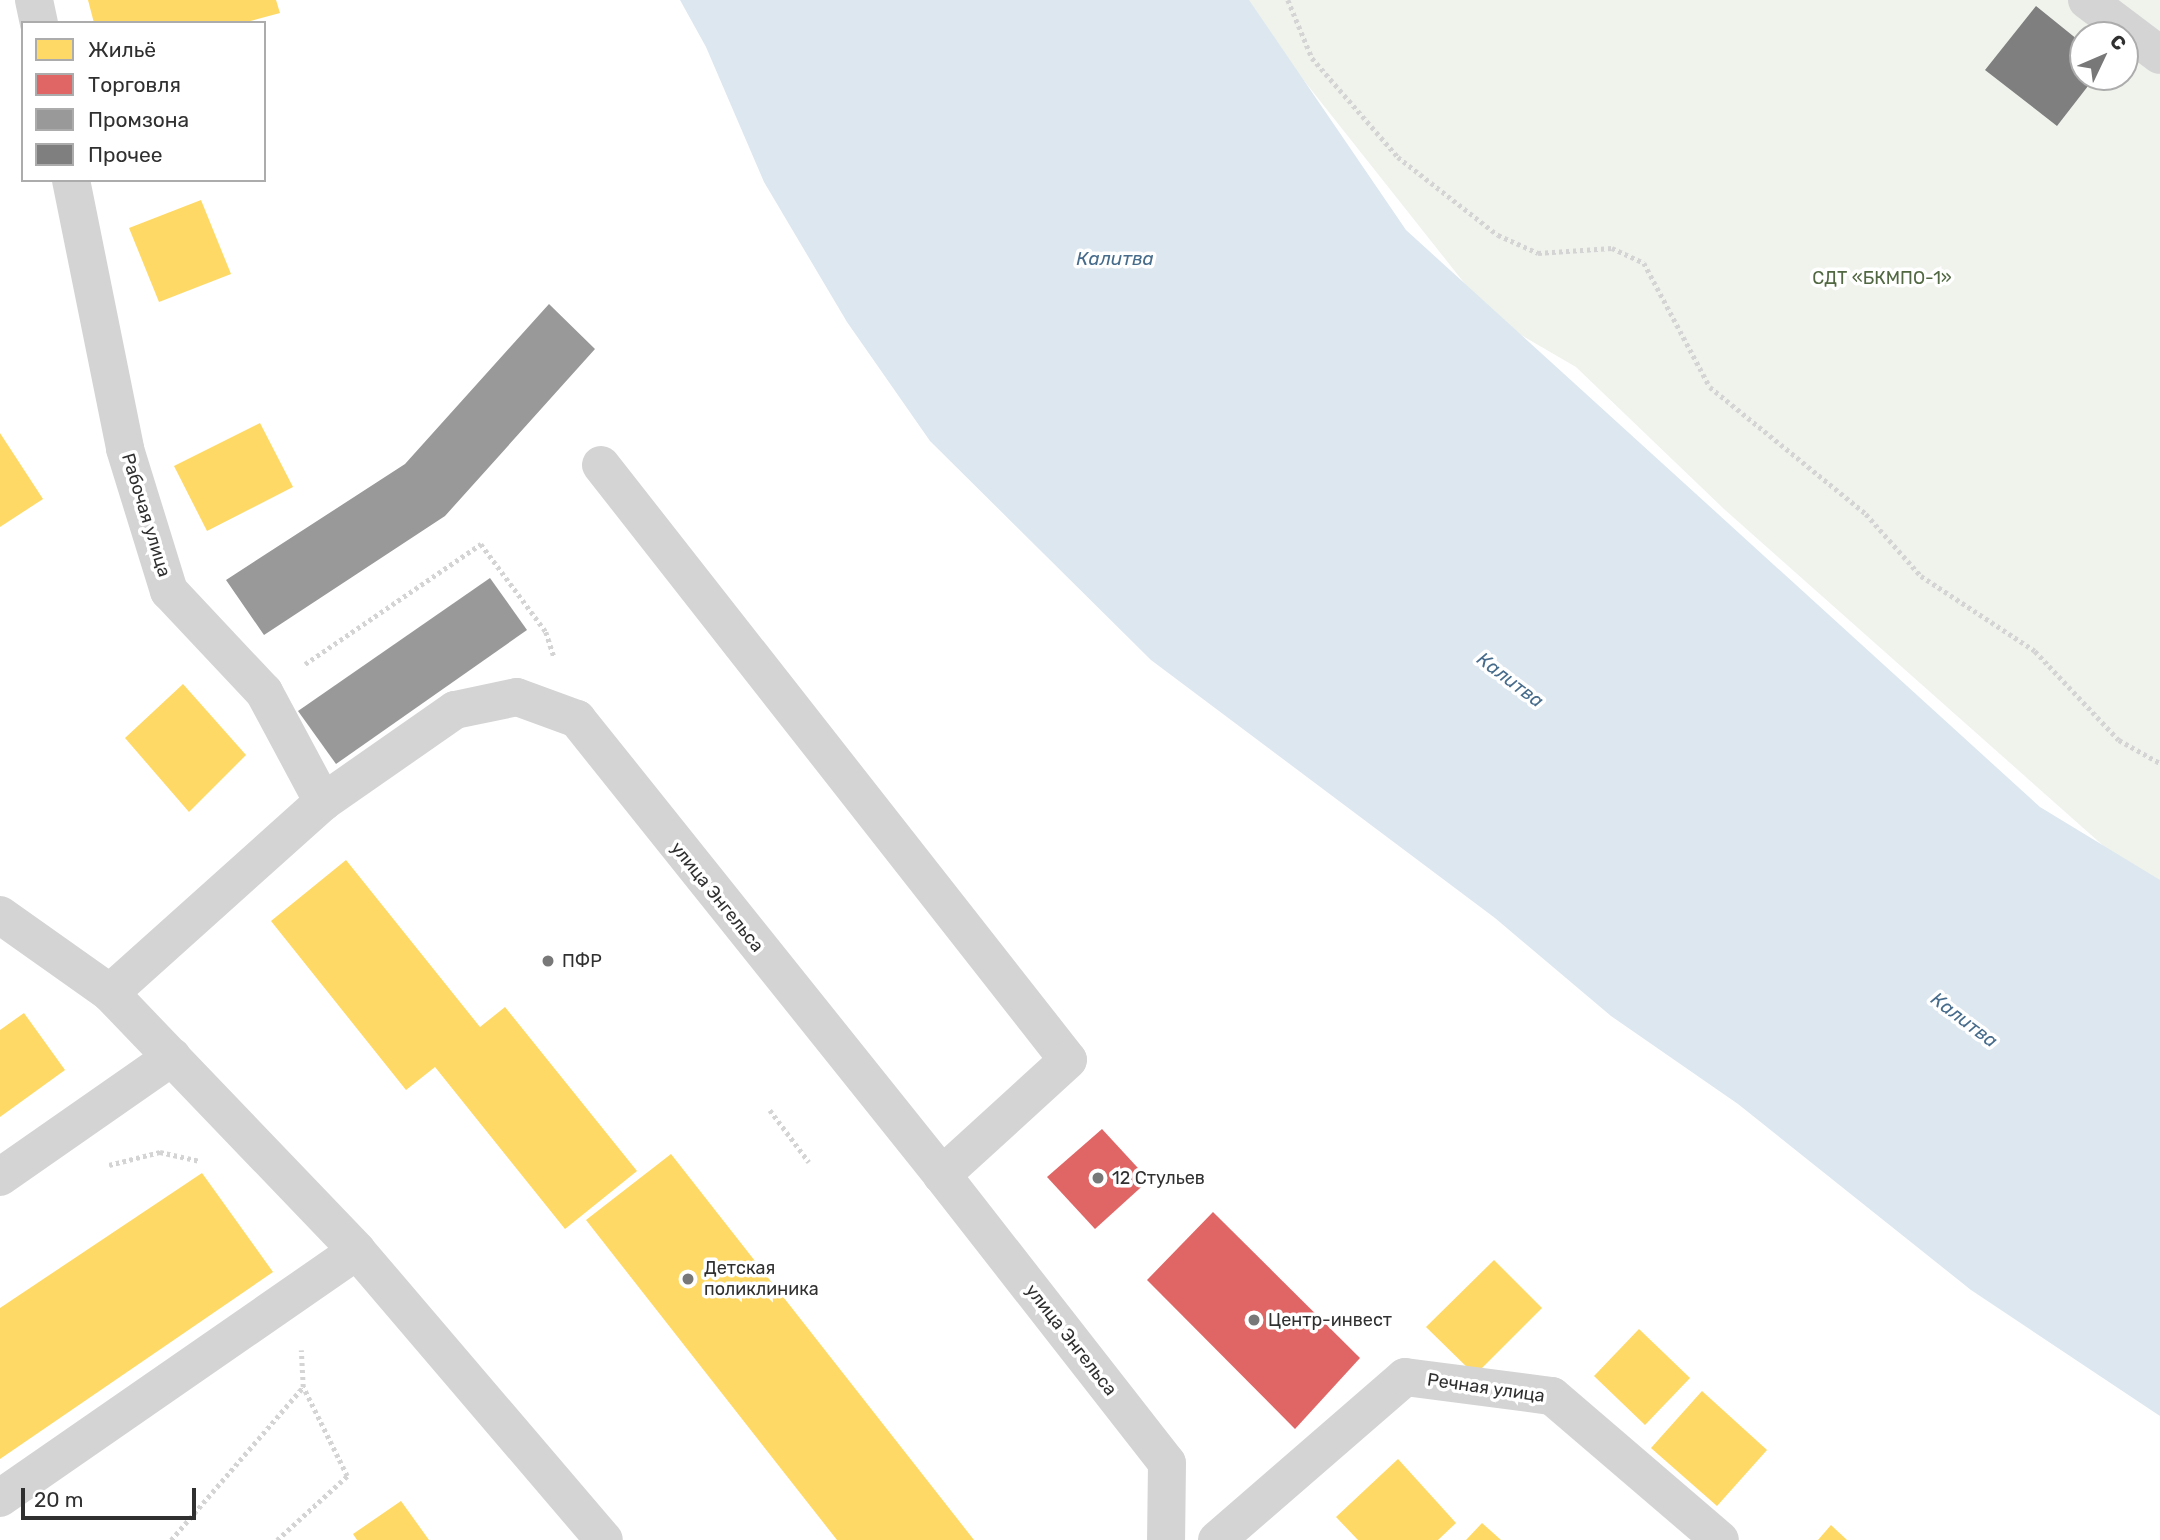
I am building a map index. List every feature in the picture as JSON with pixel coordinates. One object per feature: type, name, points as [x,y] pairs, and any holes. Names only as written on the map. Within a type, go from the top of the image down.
[{"type":"street","points":[[34,0],[39,21]]},
{"type":"street","points":[[2087,0],[2160,55]]},
{"type":"street","name":"Рабочая улица","points":[[71,182],[125,449],[169,591],[264,692],[323,802]]},
{"type":"street","points":[[601,465],[1068,1060],[942,1175]]},
{"type":"street","points":[[110,993],[323,802],[455,710],[517,697],[577,719]]},
{"type":"street","name":"улица Энгельса","points":[[577,719],[942,1175],[1167,1463],[1166,1540]]},
{"type":"street","points":[[0,915],[110,993],[172,1057],[356,1251],[599,1538]]},
{"type":"street","points":[[0,1177],[172,1057]]},
{"type":"street","points":[[0,1498],[356,1251]]},
{"type":"street","name":"Речная улица","points":[[1217,1540],[1405,1377],[1552,1396],[1720,1540]]},
{"type":"path","points":[[1288,0],[1312,58],[1398,157],[1499,236],[1538,253],[1612,248],[1644,263],[1710,387],[1866,514],[1921,576],[2035,652],[2119,740],[2160,763]]},
{"type":"path","points":[[264,692],[481,544],[546,632],[577,719]]},
{"type":"path","points":[[770,1110],[809,1162]]},
{"type":"path","points":[[278,1540],[347,1476],[303,1387],[298,1293]]},
{"type":"path","points":[[171,1540],[303,1387]]},
{"type":"green space","name":"СДТ «БКМПО-1»","points":[[1240,0],[2160,0],[2160,884],[2134,873],[1724,509],[1576,367],[1492,318]]},
{"type":"water","name":"Калитва","points":[[680,0],[1249,0],[1406,230],[2040,807],[2160,880],[2160,1416],[1971,1290],[1738,1104],[1611,1016],[1495,918],[1151,660],[930,441],[847,322],[764,182],[706,47]]},
{"type":"building: Жильё","points":[[88,0],[276,0],[280,13],[250,21],[93,21]]},
{"type":"building: Жильё","points":[[201,200],[231,274],[159,302],[129,228]]},
{"type":"building: Жильё","points":[[260,423],[293,487],[207,531],[174,466]]},
{"type":"building: Жильё","points":[[0,433],[43,499],[0,527]]},
{"type":"building: Жильё","points":[[183,684],[246,755],[189,812],[125,738]]},
{"type":"building: Жильё","points":[[346,860],[480,1027],[505,1007],[637,1171],[565,1229],[435,1067],[406,1090],[271,921]]},
{"type":"building: Жильё","points":[[24,1013],[65,1070],[0,1117],[0,1030]]},
{"type":"building: Жильё","points":[[671,1154],[974,1540],[837,1540],[586,1220]]},
{"type":"building: Жильё","points":[[202,1173],[273,1272],[0,1459],[0,1308]]},
{"type":"building: Жильё","points":[[1494,1260],[1542,1308],[1475,1375],[1426,1327]]},
{"type":"building: Жильё","points":[[1639,1329],[1690,1378],[1645,1425],[1594,1376]]},
{"type":"building: Жильё","points":[[1702,1391],[1767,1450],[1717,1506],[1651,1448]]},
{"type":"building: Жильё","points":[[1398,1459],[1456,1523],[1438,1540],[1358,1540],[1336,1517]]},
{"type":"building: Жильё","points":[[401,1501],[429,1540],[357,1540],[353,1534]]},
{"type":"building: Жильё","points":[[1482,1523],[1501,1540],[1466,1540]]},
{"type":"building: Жильё","points":[[1831,1525],[1847,1540],[1818,1540]]},
{"type":"building: Торговля","name":"12 Стульев","points":[[1102,1129],[1149,1180],[1095,1229],[1047,1177]]},
{"type":"building: Торговля","points":[[1213,1212],[1360,1358],[1295,1429],[1147,1280]]},
{"type":"building: Промзона","points":[[549,304],[595,349],[445,516],[264,635],[226,580],[405,464]]},
{"type":"building: Промзона","points":[[490,578],[527,630],[336,764],[298,711]]},
{"type":"building: Прочее","points":[[2036,6],[2069,33],[2069,91],[2084,91],[2057,126],[1985,70]]},
{"type":"place","name":"ПФР","points":[[548,961]]},
{"type":"place","name":"12 Стульев","points":[[1098,1178]]},
{"type":"place","name":"Детская поликлиника","points":[[688,1279]]},
{"type":"place","name":"Центр-инвест","points":[[1254,1320]]}]
